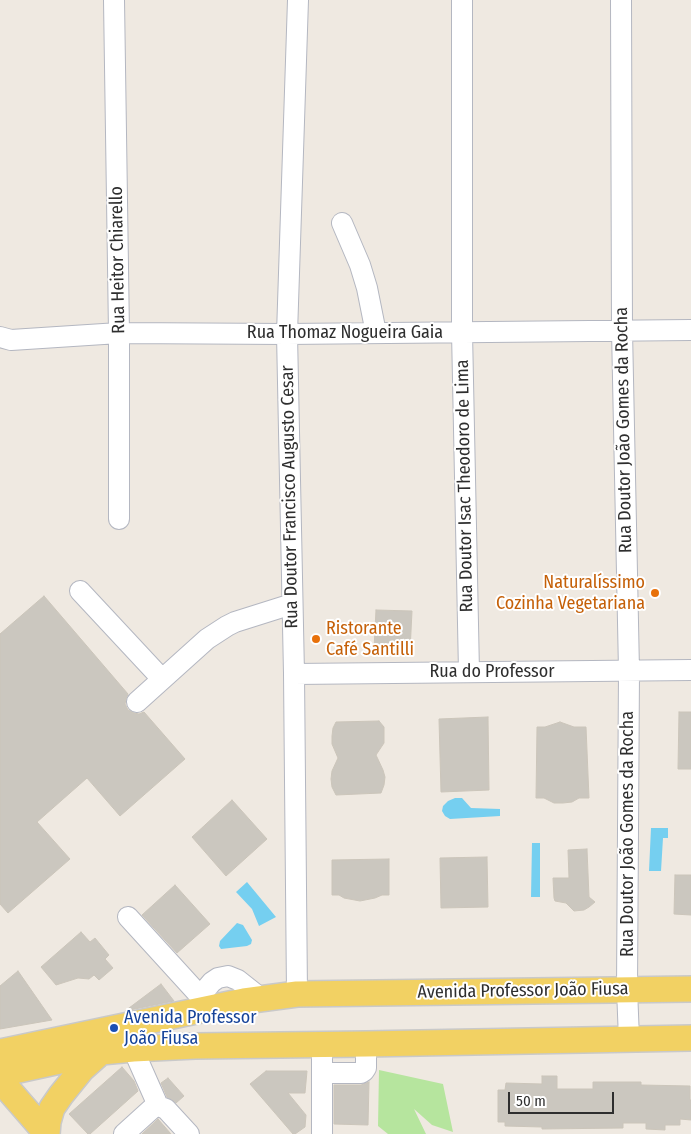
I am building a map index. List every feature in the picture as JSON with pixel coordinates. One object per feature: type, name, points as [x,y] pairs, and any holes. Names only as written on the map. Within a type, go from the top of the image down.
[{"type":"main road","name":"Avenida Professor João Fiusa","points":[[0,1052],[202,1003],[244,1001],[298,994],[691,989]]},
{"type":"main road","points":[[0,1074],[101,1052],[133,1048],[691,1038]]},
{"type":"main road","points":[[47,1134],[52,1108],[82,1070],[101,1052]]},
{"type":"main road","points":[[0,1080],[47,1134]]},
{"type":"street","name":"Rua Heitor Chiarello","points":[[114,0],[119,333],[119,520]]},
{"type":"street","name":"Rua Doutor Francisco Augusto Cesar","points":[[298,0],[287,334],[298,994]]},
{"type":"street","name":"Rua Doutor Isac Theodoro de Lima","points":[[462,0],[462,332],[469,672]]},
{"type":"street","name":"Rua Doutor João Gomes da Rocha","points":[[621,0],[622,330],[629,671],[627,989],[629,1039]]},
{"type":"street","points":[[342,222],[360,265],[367,288],[376,333]]},
{"type":"street","name":"Rua Thomaz Nogueira Gaia","points":[[0,337],[11,340],[119,333],[287,334],[691,330]]},
{"type":"street","points":[[80,590],[162,679]]},
{"type":"street","points":[[137,702],[207,639],[227,626],[292,604]]},
{"type":"street","name":"Rua do Professor","points":[[294,674],[691,670]]},
{"type":"street","points":[[128,917],[202,1003]]},
{"type":"street","points":[[322,1073],[361,1073],[366,1068],[366,1044]]},
{"type":"street","points":[[322,1045],[322,1134]]},
{"type":"street","points":[[133,1048],[156,1105]]},
{"type":"street","points":[[124,1134],[156,1105]]},
{"type":"street","points":[[156,1105],[166,1109],[189,1134]]},
{"type":"green space","points":[[379,1070],[443,1084],[453,1132],[432,1125],[414,1109],[426,1134],[388,1134],[378,1126]]},
{"type":"water","points":[[455,798],[462,798],[471,808],[500,809],[500,816],[450,819],[442,811],[443,806]]},
{"type":"water","points":[[651,828],[668,828],[668,838],[663,838],[661,871],[649,871]]},
{"type":"water","points":[[532,843],[540,843],[540,897],[531,897]]},
{"type":"water","points":[[247,882],[276,917],[259,926],[252,909],[236,892]]},
{"type":"water","points":[[237,923],[243,925],[252,940],[251,944],[221,949],[219,946],[220,941]]},
{"type":"building","points":[[44,596],[128,694],[125,704],[128,710],[139,714],[144,712],[185,759],[120,816],[87,778],[37,822],[70,859],[8,913],[0,904],[0,634]]},
{"type":"building","points":[[376,610],[412,611],[410,651],[374,649]]},
{"type":"building","points":[[679,712],[691,712],[691,769],[678,769]]},
{"type":"building","points":[[488,717],[489,790],[441,792],[439,719]]},
{"type":"building","points":[[379,721],[384,727],[384,743],[376,755],[385,777],[381,793],[336,795],[331,779],[332,771],[338,758],[332,744],[333,728],[336,722]]},
{"type":"building","points":[[560,722],[574,727],[586,727],[589,798],[579,798],[572,802],[554,803],[544,798],[536,798],[537,727],[545,727]]},
{"type":"building","points":[[232,800],[267,839],[226,876],[192,837]]},
{"type":"building","points":[[587,849],[589,897],[595,902],[584,910],[574,911],[566,903],[555,901],[553,878],[569,878],[568,850]]},
{"type":"building","points":[[487,857],[488,907],[441,908],[440,858]]},
{"type":"building","points":[[389,859],[389,895],[360,901],[332,895],[332,860]]},
{"type":"building","points":[[675,875],[691,875],[691,915],[674,914]]},
{"type":"building","points":[[175,885],[210,924],[177,953],[142,915]]},
{"type":"building","points":[[81,932],[90,942],[95,938],[109,955],[105,959],[113,968],[99,980],[94,975],[89,979],[78,978],[56,985],[41,967]]},
{"type":"building","points":[[18,971],[52,1020],[0,1029],[0,986]]},
{"type":"building","points":[[161,984],[174,1001],[125,1011]]},
{"type":"building","points":[[122,1067],[134,1081],[138,1091],[88,1134],[69,1114]]},
{"type":"building","points":[[266,1071],[307,1071],[305,1093],[288,1093],[306,1115],[305,1127],[295,1134],[250,1084]]},
{"type":"building","points":[[542,1076],[557,1076],[557,1089],[593,1089],[593,1082],[641,1082],[641,1085],[690,1086],[691,1120],[680,1119],[680,1125],[665,1125],[665,1130],[646,1129],[646,1123],[623,1123],[623,1128],[542,1129],[542,1127],[505,1126],[505,1122],[498,1122],[498,1090],[505,1090],[506,1083],[542,1084]]},
{"type":"building","points":[[168,1078],[184,1096],[176,1103],[167,1097],[161,1083]]},
{"type":"building","points":[[369,1082],[368,1125],[334,1124],[334,1085],[361,1085]]},
{"type":"building","points":[[158,1119],[171,1134],[142,1134]]},
{"type":"place","name":"Naturalíssimo Cozinha Vegetariana","points":[[655,593]]},
{"type":"place","name":"Ristorante Café Santilli","points":[[316,639]]},
{"type":"place","name":"Avenida Professor João Fiusa","points":[[114,1028]]}]
